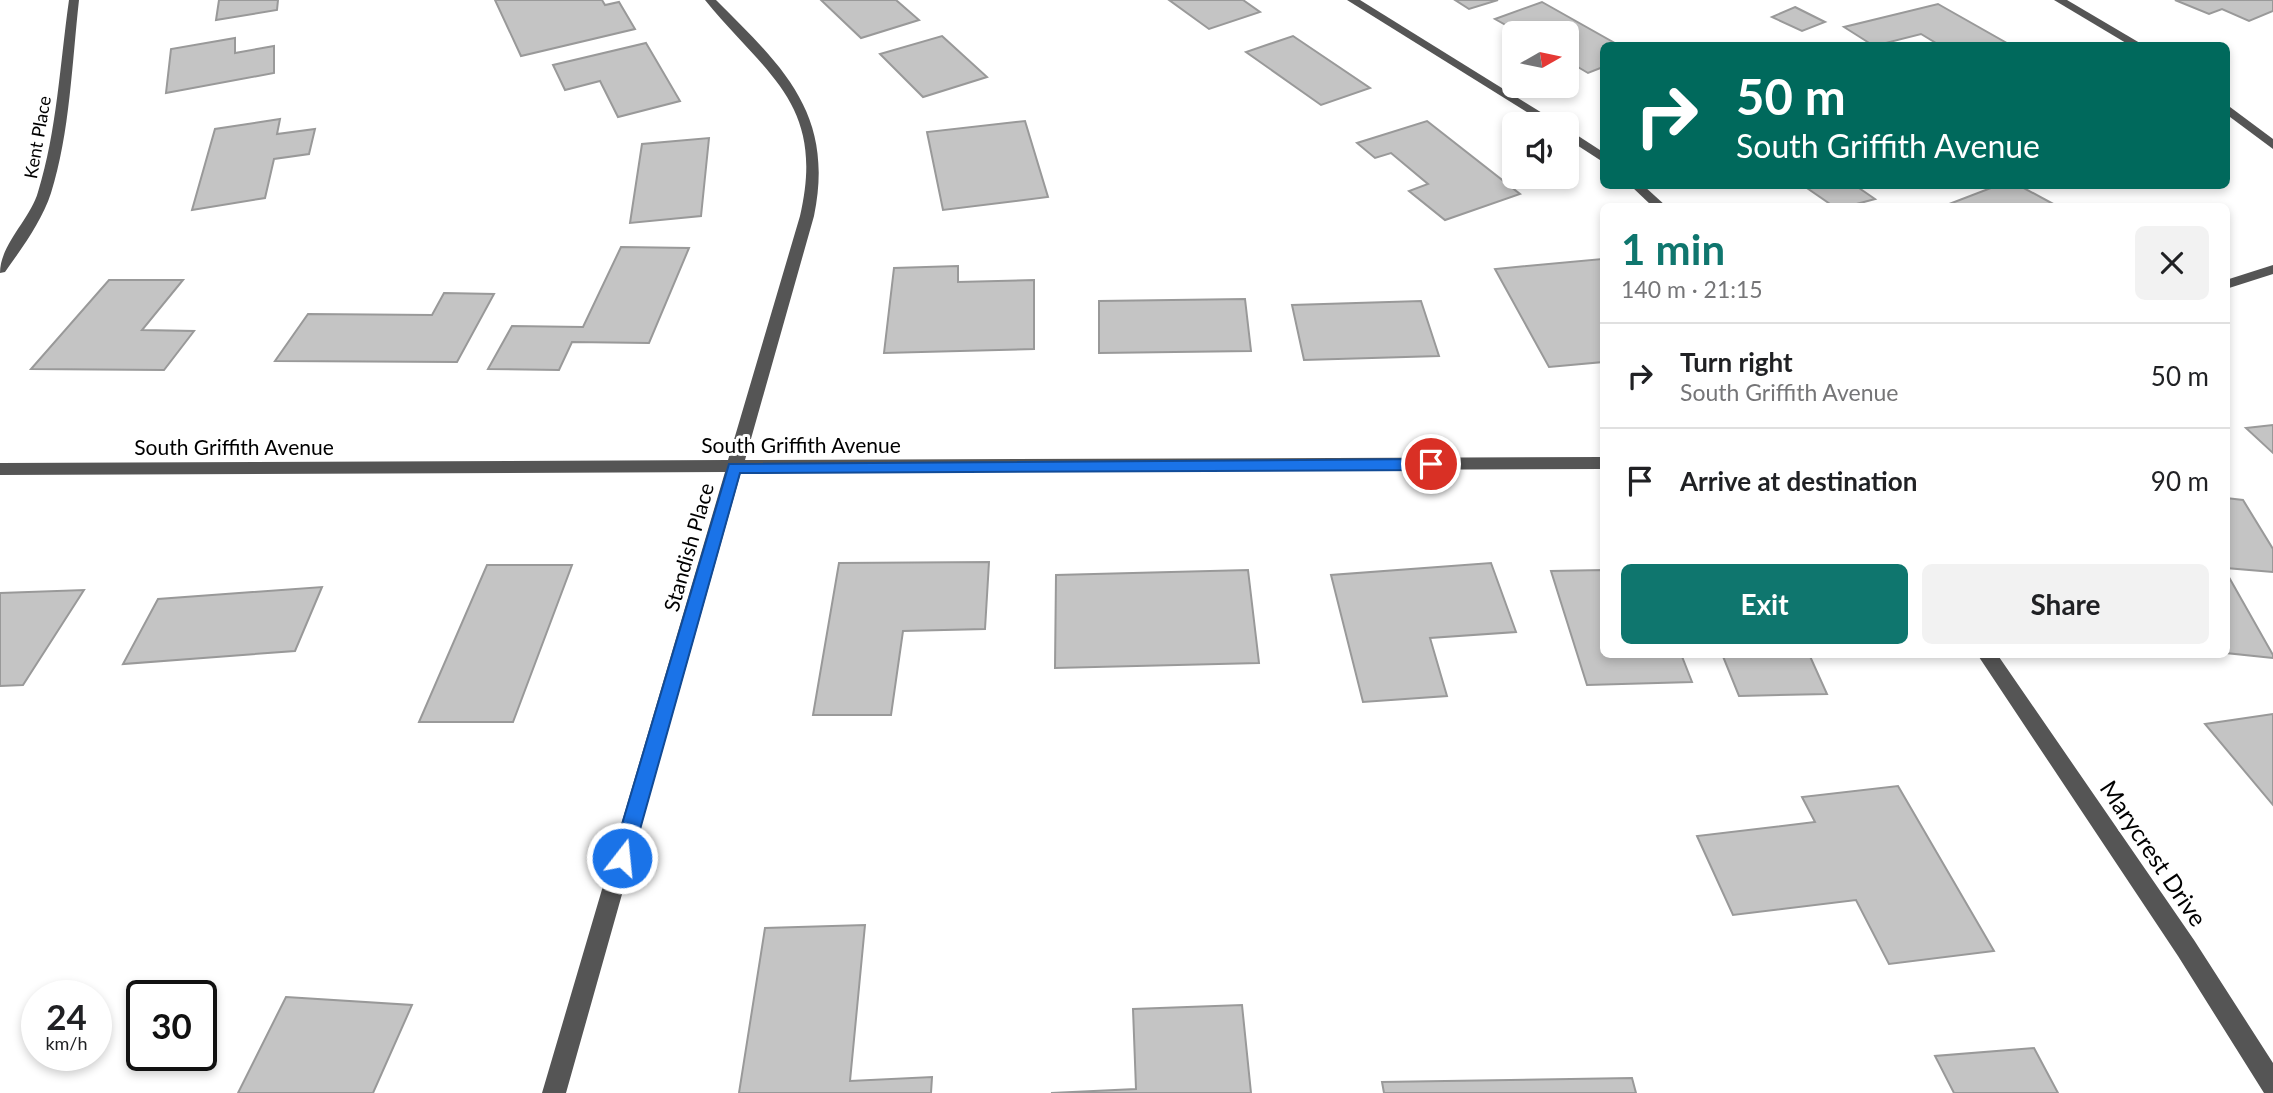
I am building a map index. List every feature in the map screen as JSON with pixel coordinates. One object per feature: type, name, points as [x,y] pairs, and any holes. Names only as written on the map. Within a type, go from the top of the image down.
[{"type":"street","name":"Kent Place","points":[[0,269],[22,237],[44,195],[54,154],[75,0]]},
{"type":"street","name":"Standish Place","points":[[554,1093],[807,216],[815,172],[809,132],[794,96],[743,33],[710,0]]},
{"type":"street","points":[[1352,0],[1534,112]]},
{"type":"street","points":[[2059,0],[2133,42]]},
{"type":"street","points":[[2230,111],[2273,145]]},
{"type":"street","points":[[1579,141],[1600,156]]},
{"type":"street","points":[[1640,189],[1656,203]]},
{"type":"street","points":[[2230,284],[2273,269]]},
{"type":"street","name":"South Griffith Avenue","points":[[0,469],[1600,463]]},
{"type":"street","name":"Marycrest Drive","points":[[1989,658],[2186,948],[2273,1085]]},
{"type":"building","points":[[219,0],[278,0],[277,10],[216,20]]},
{"type":"building","points":[[495,0],[602,0],[605,5],[619,2],[635,29],[521,56]]},
{"type":"building","points":[[821,0],[896,0],[919,20],[861,38]]},
{"type":"building","points":[[1169,0],[1243,0],[1260,12],[1209,29]]},
{"type":"building","points":[[1455,0],[1498,0],[1469,9]]},
{"type":"building","points":[[2175,0],[2273,0],[2273,11],[2249,21],[2222,9],[2209,14]]},
{"type":"building","points":[[1542,2],[1576,21],[1502,21],[1495,19]]},
{"type":"building","points":[[1938,4],[2005,42],[1934,42],[1921,34],[1890,42],[1868,42],[1844,27]]},
{"type":"building","points":[[1795,7],[1825,22],[1802,31],[1772,17]]},
{"type":"building","points":[[1579,23],[1613,42],[1600,42],[1600,68],[1588,73],[1579,68]]},
{"type":"building","points":[[942,36],[987,77],[923,97],[880,54]]},
{"type":"building","points":[[1293,36],[1370,88],[1321,105],[1246,52]]},
{"type":"building","points":[[235,38],[235,53],[274,46],[274,73],[166,93],[171,49]]},
{"type":"building","points":[[646,43],[680,101],[618,117],[600,81],[565,90],[553,65]]},
{"type":"building","points":[[280,119],[277,134],[315,129],[309,154],[274,159],[265,198],[192,210],[215,129]]},
{"type":"building","points":[[1025,121],[1048,197],[943,210],[927,132]]},
{"type":"building","points":[[1427,121],[1502,180],[1502,189],[1514,189],[1520,194],[1445,220],[1409,191],[1428,184],[1391,153],[1375,158],[1357,143]]},
{"type":"building","points":[[709,138],[701,216],[630,223],[642,144]]},
{"type":"building","points":[[1808,189],[1860,189],[1875,199],[1860,203],[1829,203]]},
{"type":"building","points":[[1988,189],[2026,189],[2051,203],[1952,203]]},
{"type":"building","points":[[621,247],[689,248],[649,343],[572,342],[559,370],[488,369],[512,326],[583,327]]},
{"type":"building","points":[[1600,259],[1600,362],[1549,367],[1495,269]]},
{"type":"building","points":[[958,266],[958,282],[1034,280],[1034,349],[884,353],[894,268]]},
{"type":"building","points":[[109,280],[183,280],[142,330],[194,331],[164,370],[31,369]]},
{"type":"building","points":[[444,293],[494,294],[457,362],[275,361],[308,314],[432,315]]},
{"type":"building","points":[[1245,299],[1251,351],[1099,353],[1099,301]]},
{"type":"building","points":[[1421,301],[1439,356],[1304,360],[1292,305]]},
{"type":"building","points":[[2273,425],[2273,453],[2246,428]]},
{"type":"building","points":[[2230,498],[2243,500],[2273,549],[2273,572],[2230,568]]},
{"type":"building","points":[[989,562],[985,629],[903,631],[891,715],[813,715],[839,563]]},
{"type":"building","points":[[1491,563],[1516,632],[1430,638],[1447,696],[1363,702],[1331,575]]},
{"type":"building","points":[[487,565],[572,565],[513,722],[419,722]]},
{"type":"building","points":[[1248,570],[1259,663],[1055,668],[1056,575]]},
{"type":"building","points":[[1600,570],[1600,658],[1683,658],[1692,682],[1587,685],[1551,571]]},
{"type":"building","points":[[2230,579],[2273,655],[2273,658],[2230,653]]},
{"type":"building","points":[[322,587],[295,651],[123,664],[158,599]]},
{"type":"building","points":[[84,590],[23,685],[0,686],[0,593]]},
{"type":"building","points":[[1724,658],[1811,658],[1827,694],[1739,696]]},
{"type":"building","points":[[2273,714],[2273,805],[2205,724]]},
{"type":"building","points":[[1898,786],[1994,951],[1889,964],[1856,900],[1733,915],[1697,836],[1815,822],[1802,797]]},
{"type":"building","points":[[865,925],[850,1081],[932,1077],[931,1093],[739,1093],[765,928]]},
{"type":"building","points":[[286,997],[412,1005],[373,1093],[238,1093]]},
{"type":"building","points":[[1242,1005],[1251,1093],[1051,1093],[1136,1089],[1133,1009]]},
{"type":"building","points":[[2034,1048],[2058,1093],[1954,1093],[1935,1056]]},
{"type":"building","points":[[1632,1078],[1636,1093],[1384,1093],[1382,1082]]},
{"type":"route","points":[[622,858],[734,467],[1431,464]]}]
